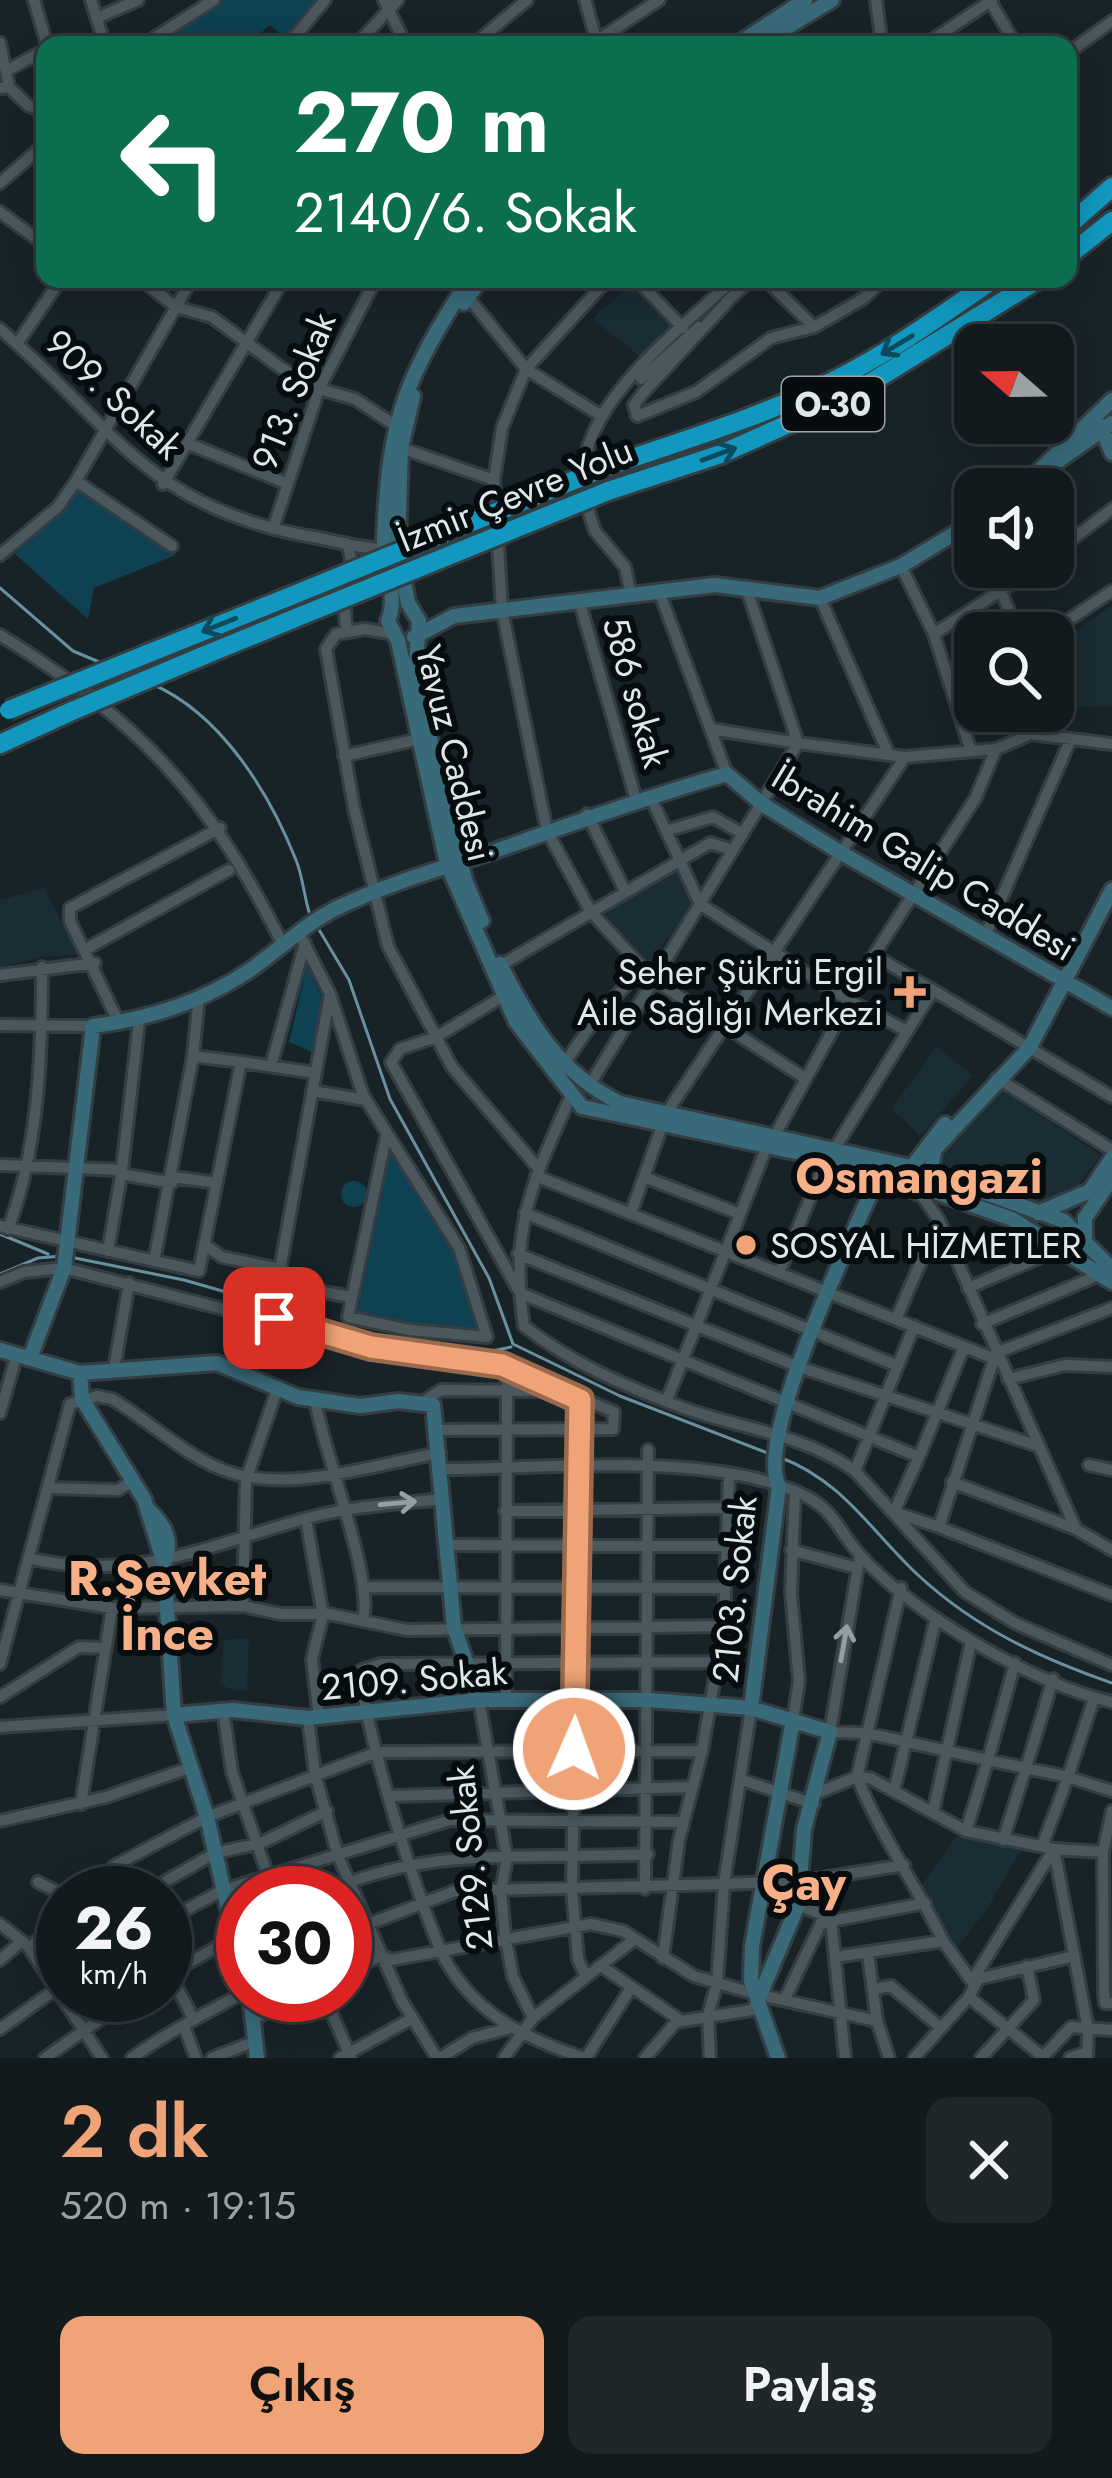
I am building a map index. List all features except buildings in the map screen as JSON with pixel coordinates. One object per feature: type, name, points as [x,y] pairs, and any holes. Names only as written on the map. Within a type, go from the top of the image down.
[{"type":"highway","points":[[1077,218],[1112,188]]},
{"type":"highway","points":[[1077,249],[1112,221]]},
{"type":"highway","name":"İzmir Çevre Yolu","points":[[3,713],[604,469],[748,419],[830,383],[902,343],[981,288]]},
{"type":"highway","name":"İzmir Çevre Yolu","points":[[5,742],[608,490],[721,454],[844,399],[1024,288]]},
{"type":"main road","points":[[750,36],[805,0]]},
{"type":"main road","points":[[773,36],[832,0]]},
{"type":"main road","name":"Yavuz Caddesi","points":[[463,288],[427,346],[393,424],[392,613],[388,621],[454,862],[516,1022],[576,1102],[831,1153],[1064,1221],[1108,1275]]},
{"type":"main road","name":"Yavuz Caddesi","points":[[475,288],[422,374],[401,448],[391,548],[419,629],[414,637],[426,722],[454,862],[524,1012],[564,1064],[592,1088],[663,1120]]},
{"type":"main road","points":[[1110,402],[1104,426],[1112,455]]},
{"type":"main road","points":[[1048,468],[1104,426]]},
{"type":"main road","points":[[1047,468],[1104,426]]},
{"type":"main road","points":[[1085,443],[1112,455]]},
{"type":"main road","points":[[392,613],[401,609],[454,616],[659,591],[746,587],[820,598],[902,566],[954,533]]},
{"type":"main road","points":[[394,634],[414,637],[454,616]]},
{"type":"main road","name":"İbrahim Galip Caddesi","points":[[93,1026],[139,1022],[199,996],[245,973],[334,910],[376,892],[587,814],[728,774],[762,804],[838,851],[1112,1008]]},
{"type":"main road","points":[[923,1177],[935,1149],[1030,1047],[1062,981],[1107,915],[1112,890]]},
{"type":"main road","points":[[24,1356],[64,1268],[93,1026]]},
{"type":"main road","points":[[576,1102],[590,1105],[592,1088]]},
{"type":"main road","name":"Yavuz Caddesi","points":[[831,1153],[879,1174],[923,1177],[1012,1219],[1108,1275]]},
{"type":"main road","points":[[1039,1213],[1090,1191],[1112,1154]]},
{"type":"main road","name":"2103. Sokak","points":[[752,1708],[777,1434],[813,1330],[879,1174]]},
{"type":"main road","points":[[1085,1246],[1085,1218],[1112,1178]]},
{"type":"main road","points":[[0,1350],[80,1373],[217,1363],[277,1390],[315,1400],[361,1406],[428,1403]]},
{"type":"main road","points":[[80,1373],[82,1399],[134,1480],[149,1510],[164,1563],[175,1715],[218,1866]]},
{"type":"main road","name":"2129. Sokak","points":[[428,1403],[438,1430],[454,1627],[479,1700]]},
{"type":"main road","name":"2109. Sokak","points":[[175,1715],[223,1710],[313,1718],[479,1700],[649,1700],[752,1708],[830,1732]]},
{"type":"main road","points":[[778,2058],[760,1995],[751,1981],[762,1882],[793,1720]]},
{"type":"main road","points":[[760,1995],[798,1904],[804,1881],[805,1829],[830,1732]]},
{"type":"street","points":[[34,0],[45,36]]},
{"type":"street","points":[[91,0],[102,36]]},
{"type":"street","points":[[97,17],[138,0]]},
{"type":"street","points":[[157,36],[214,0]]},
{"type":"street","points":[[295,36],[325,0]]},
{"type":"street","points":[[484,36],[527,0]]},
{"type":"street","points":[[585,0],[594,36]]},
{"type":"street","points":[[606,36],[659,0]]},
{"type":"street","points":[[876,0],[881,36]]},
{"type":"street","points":[[939,36],[991,1],[1011,36]]},
{"type":"street","points":[[363,36],[390,3]]},
{"type":"street","points":[[390,3],[403,36]]},
{"type":"street","points":[[1077,46],[1112,21]]},
{"type":"street","points":[[0,43],[5,87],[36,108]]},
{"type":"street","points":[[6,71],[36,54]]},
{"type":"street","points":[[0,183],[36,152]]},
{"type":"street","points":[[0,212],[36,238]]},
{"type":"street","points":[[17,344],[55,288]]},
{"type":"street","points":[[152,288],[176,307],[212,317],[245,344],[319,389],[355,399],[393,424]]},
{"type":"street","points":[[0,555],[58,507],[76,482],[187,288]]},
{"type":"street","points":[[163,484],[279,288]]},
{"type":"street","name":"913. Sokak","points":[[273,529],[319,389],[371,288]]},
{"type":"street","points":[[600,288],[526,369],[502,428],[494,480],[502,610],[547,831],[591,912],[654,980],[803,1077]]},
{"type":"street","points":[[645,288],[683,328]]},
{"type":"street","points":[[631,595],[620,557],[595,531],[586,507],[583,470],[600,415],[725,288]]},
{"type":"street","points":[[468,298],[526,369],[600,415],[608,415],[742,288]]},
{"type":"street","points":[[774,288],[814,327]]},
{"type":"street","points":[[727,302],[643,392],[634,405],[637,416],[696,392],[771,338],[814,327],[875,288]]},
{"type":"street","name":"909. Sokak","points":[[0,329],[105,434],[163,484],[273,529],[391,548]]},
{"type":"street","points":[[187,443],[288,484]]},
{"type":"street","points":[[401,448],[494,480]]},
{"type":"street","points":[[76,482],[172,546]]},
{"type":"street","points":[[1074,533],[1112,509]]},
{"type":"street","points":[[342,633],[354,566],[346,543]]},
{"type":"street","points":[[902,566],[934,634],[970,748]]},
{"type":"street","points":[[592,1088],[798,742],[746,587]]},
{"type":"street","points":[[934,634],[1006,588]]},
{"type":"street","points":[[659,591],[728,774]]},
{"type":"street","points":[[1001,591],[1010,612]]},
{"type":"street","points":[[1074,616],[1112,591]]},
{"type":"street","points":[[820,598],[888,754]]},
{"type":"street","name":"586 sokak","points":[[579,600],[643,798],[666,831],[700,904]]},
{"type":"street","points":[[365,629],[392,613]]},
{"type":"street","points":[[394,634],[365,629],[342,633],[326,650],[344,756],[388,946],[436,1037],[488,1115],[537,1172],[997,1358],[1112,1308]]},
{"type":"street","points":[[0,635],[101,700],[220,828],[283,943]]},
{"type":"street","points":[[711,729],[905,757],[997,749],[1030,734],[1112,744]]},
{"type":"street","points":[[344,756],[419,739]]},
{"type":"street","points":[[985,936],[1069,742]]},
{"type":"street","points":[[668,1400],[709,1288],[774,1142],[771,1134],[874,955],[975,799],[997,749]]},
{"type":"street","points":[[631,1213],[663,1120],[772,948],[905,757]]},
{"type":"street","points":[[587,814],[625,891]]},
{"type":"street","points":[[666,831],[713,817],[743,834]]},
{"type":"street","points":[[119,1023],[95,963],[69,917],[74,903],[220,828]]},
{"type":"street","points":[[501,965],[710,843],[733,850]]},
{"type":"street","points":[[86,949],[229,870]]},
{"type":"street","points":[[700,904],[848,1000],[907,1031]]},
{"type":"street","points":[[304,933],[366,1100],[460,1248],[489,1331],[481,1340],[348,1317],[386,1136]]},
{"type":"street","points":[[271,1066],[304,933]]},
{"type":"street","points":[[874,955],[1112,1096]]},
{"type":"street","points":[[0,976],[95,963]]},
{"type":"street","points":[[42,967],[42,1024],[26,1168],[4,1227],[199,1271],[241,1062]]},
{"type":"street","points":[[564,1064],[598,1015],[642,968]]},
{"type":"street","points":[[778,1273],[831,1153],[933,990]]},
{"type":"street","points":[[330,994],[280,1283],[352,1298]]},
{"type":"street","points":[[505,995],[436,1037],[400,1049],[391,1062],[520,1293],[919,1457]]},
{"type":"street","points":[[154,1261],[173,1180],[199,996]]},
{"type":"street","points":[[108,1251],[139,1022]]},
{"type":"street","points":[[0,1025],[93,1026]]},
{"type":"street","points":[[193,1056],[316,1073]]},
{"type":"street","points":[[997,1078],[1112,1154]]},
{"type":"street","points":[[312,1091],[366,1100]]},
{"type":"street","points":[[576,1102],[537,1172],[525,1213],[518,1254],[524,1326],[563,1357],[668,1400],[777,1434],[855,1471],[965,1592],[987,1608],[1112,1665]]},
{"type":"street","points":[[0,1166],[74,1166],[217,1183]]},
{"type":"street","points":[[644,1177],[740,1214]]},
{"type":"street","points":[[923,1177],[982,1324],[1076,1529]]},
{"type":"street","points":[[525,1213],[898,1366]]},
{"type":"street","points":[[896,1319],[939,1220]]},
{"type":"street","points":[[205,1244],[222,1257],[280,1268]]},
{"type":"street","points":[[968,1288],[1062,1248]]},
{"type":"street","points":[[518,1254],[799,1367],[934,1416],[1038,1446]]},
{"type":"street","points":[[0,1282],[24,1272],[64,1268],[371,1347],[507,1367],[614,1412],[613,1429],[438,1430]]},
{"type":"street","points":[[982,1324],[1108,1275]]},
{"type":"street","points":[[114,1369],[129,1283]]},
{"type":"street","points":[[855,1471],[914,1327]]},
{"type":"street","points":[[894,1512],[964,1347]]},
{"type":"street","points":[[0,1413],[24,1356]]},
{"type":"street","points":[[939,1527],[997,1358]]},
{"type":"street","points":[[1008,1379],[1065,1365],[1112,1367]]},
{"type":"street","points":[[506,1699],[507,1367]]},
{"type":"street","points":[[243,1606],[247,1475],[277,1390]]},
{"type":"street","points":[[428,1403],[441,1390],[562,1391]]},
{"type":"street","points":[[0,1664],[32,1559],[70,1404],[112,1399],[220,1469],[247,1475],[299,1478],[440,1461],[505,1469],[648,1468],[776,1481],[835,1514],[858,1562],[830,1732],[866,1733],[1112,1790]]},
{"type":"street","points":[[315,1400],[330,1472],[368,1587],[363,1619]]},
{"type":"street","points":[[580,1400],[572,1889],[585,1975]]},
{"type":"street","points":[[645,1889],[648,1450]]},
{"type":"street","points":[[1088,1465],[1112,1470]]},
{"type":"street","points":[[663,1958],[683,1822],[702,1751],[724,1626],[729,1474]]},
{"type":"street","points":[[49,1488],[118,1490],[134,1480]]},
{"type":"street","points":[[952,1482],[1076,1529],[1112,1550]]},
{"type":"street","points":[[793,1720],[799,1681],[791,1550],[795,1491]]},
{"type":"street","points":[[32,1559],[102,1570],[164,1563],[341,1510],[442,1499]]},
{"type":"street","points":[[505,1510],[726,1508]]},
{"type":"street","points":[[894,1512],[1112,1595]]},
{"type":"street","points":[[305,1519],[323,1615],[312,1659],[315,1774],[343,1866]]},
{"type":"street","points":[[446,1545],[725,1546]]},
{"type":"street","points":[[791,1550],[858,1562],[901,1588],[970,1642],[1112,1702]]},
{"type":"street","points":[[368,1587],[724,1588]]},
{"type":"street","points":[[901,1588],[857,1777],[872,1819],[904,1864],[972,1988],[1007,2028],[1043,2057],[1071,2027],[1112,2030]]},
{"type":"street","points":[[0,1590],[112,1608],[243,1606],[363,1619],[407,1630],[505,1624],[724,1626]]},
{"type":"street","points":[[81,1804],[112,1608]]},
{"type":"street","points":[[894,1791],[936,1618]]},
{"type":"street","points":[[932,1812],[970,1642]]},
{"type":"street","points":[[0,1696],[79,1647],[105,1648]]},
{"type":"street","points":[[631,1988],[585,2058],[521,2037],[449,1968],[422,1900],[377,1752],[362,1670],[381,1664],[716,1662]]},
{"type":"street","points":[[966,1831],[1015,1664]]},
{"type":"street","points":[[1003,1840],[1053,1679]]},
{"type":"street","points":[[972,1988],[1048,1846],[1094,1698]]},
{"type":"street","name":"2129. Sokak","points":[[479,1700],[507,1858],[501,1891],[505,1935],[513,1977],[532,2018]]},
{"type":"street","points":[[710,2058],[708,2015],[717,1983],[724,1884],[752,1708]]},
{"type":"street","points":[[223,1710],[242,1806],[262,1866]]},
{"type":"street","name":"2109. Sokak","points":[[0,1727],[175,1715]]},
{"type":"street","points":[[120,1866],[207,1817],[377,1752],[702,1751]]},
{"type":"street","points":[[0,1821],[81,1804],[189,1768]]},
{"type":"street","points":[[742,1780],[815,1798],[857,1777],[894,1791],[966,1831],[1103,1852]]},
{"type":"street","points":[[392,1796],[691,1786]]},
{"type":"street","points":[[192,1866],[327,1811]]},
{"type":"street","points":[[1078,1999],[1108,2003],[1103,1852],[1112,1811]]},
{"type":"street","points":[[302,1866],[450,1820],[683,1822]]},
{"type":"street","points":[[1048,1846],[1088,2029],[1087,2055],[1070,2058]]},
{"type":"street","points":[[372,1875],[412,1861],[648,1854]]},
{"type":"street","points":[[372,1922],[455,1891],[804,1881],[904,1864]]},
{"type":"street","points":[[825,1878],[845,2058]]},
{"type":"street","points":[[785,1999],[821,1923],[925,1903]]},
{"type":"street","points":[[798,1904],[831,1918]]},
{"type":"street","points":[[0,1924],[36,1956]]},
{"type":"street","points":[[382,1955],[391,1960],[505,1935],[609,1925],[717,1983],[877,2021]]},
{"type":"street","points":[[372,1933],[411,2019],[438,2058],[472,2038],[510,2028]]},
{"type":"street","points":[[0,1960],[36,1937]]},
{"type":"street","points":[[504,2058],[532,2018],[635,1939]]},
{"type":"street","points":[[835,1957],[943,1941]]},
{"type":"street","points":[[868,1954],[877,2021],[890,2058]]},
{"type":"street","points":[[372,1960],[382,1955]]},
{"type":"street","points":[[914,2058],[978,1979],[1070,1957]]},
{"type":"street","points":[[601,1966],[680,2020]]},
{"type":"street","points":[[982,2058],[1034,2000],[1028,1966]]},
{"type":"street","points":[[874,1990],[891,1985],[941,2028]]},
{"type":"street","points":[[645,2058],[680,2020],[752,2010],[760,1995]]},
{"type":"street","points":[[0,2030],[36,2004]]},
{"type":"street","points":[[132,2058],[161,2036],[216,2010]]},
{"type":"street","points":[[334,2022],[346,2056],[411,2019]]},
{"type":"street","points":[[79,2022],[102,2058]]},
{"type":"street","points":[[45,2058],[94,2022]]},
{"type":"street","points":[[188,2022],[196,2058]]},
{"type":"street","points":[[212,2058],[256,2050]]},
{"type":"shaded area","points":[[219,0],[320,0],[290,36],[282,36],[270,25],[258,36],[170,36]]},
{"type":"shaded area","points":[[626,288],[636,288],[678,327],[643,359],[593,319]]},
{"type":"shaded area","points":[[80,490],[176,555],[94,588],[88,619],[15,554]]},
{"type":"shaded area","points":[[1112,605],[1112,706],[1074,707],[1074,633]]},
{"type":"shaded area","points":[[673,865],[693,905],[648,965],[598,911]]},
{"type":"shaded area","points":[[44,888],[79,955],[42,957],[0,968],[0,900]]},
{"type":"shaded area","points":[[307,966],[325,1004],[314,1053],[289,1042]]},
{"type":"shaded area","points":[[936,1047],[973,1075],[921,1136],[891,1109]]},
{"type":"shaded area","points":[[1000,1089],[1101,1155],[1072,1194],[1043,1206],[934,1163]]},
{"type":"shaded area","points":[[391,1147],[463,1264],[485,1332],[423,1329],[357,1315]]},
{"type":"shaded area","points":[[354,1181],[364,1184],[364,1204],[354,1207],[344,1204],[341,1194],[344,1184]]},
{"type":"shaded area","points":[[249,1638],[247,1691],[234,1691],[220,1684],[224,1640]]},
{"type":"shaded area","points":[[957,1836],[1022,1849],[987,1909],[953,1953],[921,1886]]},
{"type":"waterway","points":[[0,588],[73,651],[104,664]]},
{"type":"waterway","points":[[152,684],[200,715],[257,782],[296,860],[310,915]]},
{"type":"waterway","points":[[318,928],[349,980],[390,1099],[489,1278],[513,1344],[620,1396],[770,1454]]},
{"type":"waterway","points":[[0,1234],[48,1254]]},
{"type":"waterway","points":[[0,1274],[38,1258],[61,1256]]},
{"type":"waterway","points":[[70,1257],[184,1280],[379,1336],[492,1351],[511,1347]]},
{"type":"waterway","points":[[779,1457],[838,1493],[918,1575],[962,1611],[1034,1652],[1112,1683]]},
{"type":"place","name":"Seher Şükrü Ergil Aile Sağlığı Merkezi","points":[[910,992]]},
{"type":"place","name":"SOSYAL HİZMETLER","points":[[746,1245]]},
{"type":"district","name":"Osmangazi","points":[[919,1176]]},
{"type":"district","name":"R.Şevket İnce","points":[[167,1606]]},
{"type":"district","name":"Çay","points":[[804,1883]]},
{"type":"route","points":[[274,1318],[371,1347],[502,1365],[580,1400],[574,1749]]}]
